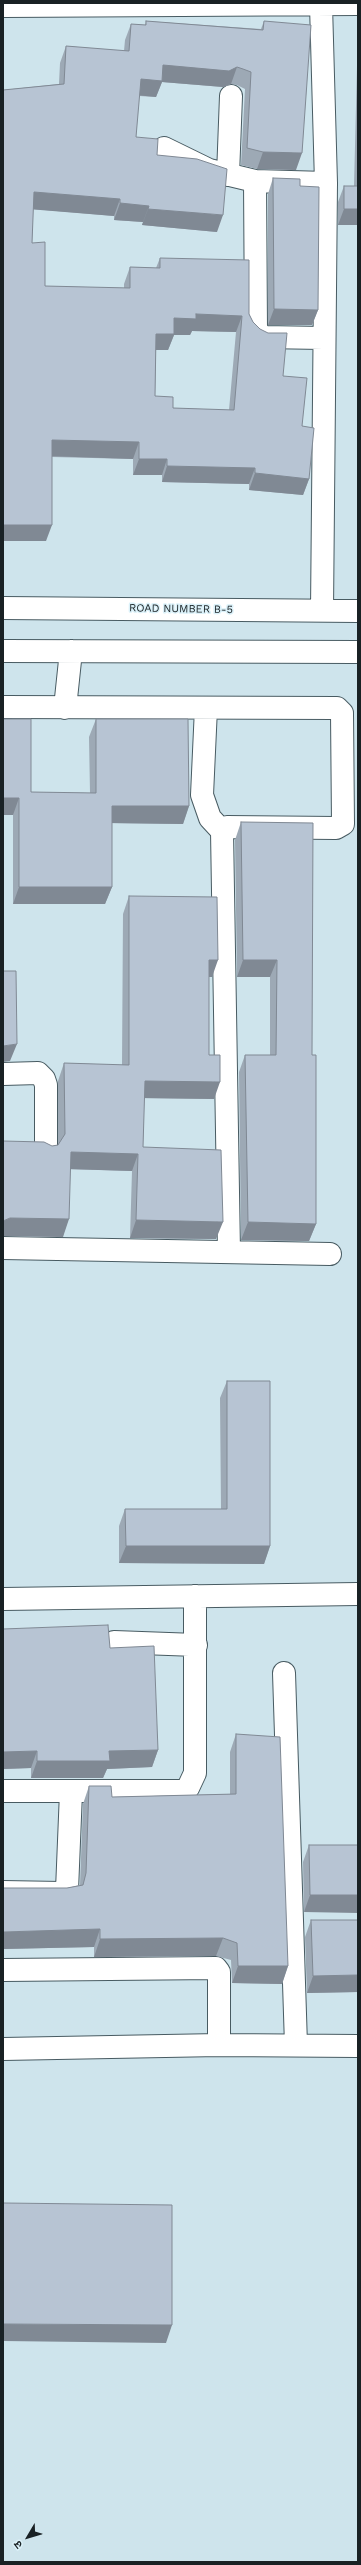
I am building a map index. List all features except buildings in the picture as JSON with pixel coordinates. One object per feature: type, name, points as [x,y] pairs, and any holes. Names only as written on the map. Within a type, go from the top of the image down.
[{"type":"street","points":[[3,6],[358,4]]},
{"type":"street","points":[[321,5],[326,183],[323,338],[322,610]]},
{"type":"street","points":[[228,175],[231,96]]},
{"type":"street","points":[[164,148],[209,170],[255,181],[326,183]]},
{"type":"street","points":[[255,181],[256,330],[263,337],[323,338]]},
{"type":"street","name":"ROAD NUMBER B-5","points":[[3,608],[358,611]]},
{"type":"street","points":[[3,651],[358,652]]},
{"type":"street","points":[[65,708],[71,651]]},
{"type":"street","points":[[3,708],[337,708],[342,713],[343,824],[336,828],[227,827],[222,831]]},
{"type":"street","points":[[206,708],[202,795],[210,818],[222,831],[229,1252]]},
{"type":"street","points":[[3,1074],[38,1073],[44,1079],[46,1085],[46,1151]]},
{"type":"street","points":[[3,1248],[330,1254]]},
{"type":"street","points":[[3,1599],[358,1594]]},
{"type":"street","points":[[3,1791],[182,1791],[188,1788],[195,1773],[195,1596]]},
{"type":"street","points":[[114,1642],[196,1645]]},
{"type":"street","points":[[284,1673],[296,2045]]},
{"type":"street","points":[[265,1742],[287,1742]]},
{"type":"street","points":[[3,1892],[61,1893],[67,1890],[71,1792]]},
{"type":"street","points":[[290,1849],[313,1849]]},
{"type":"street","points":[[292,1924],[314,1924]]},
{"type":"street","points":[[3,1970],[216,1968],[219,1972],[218,2045]]},
{"type":"street","points":[[3,2050],[218,2045],[358,2046]]}]
